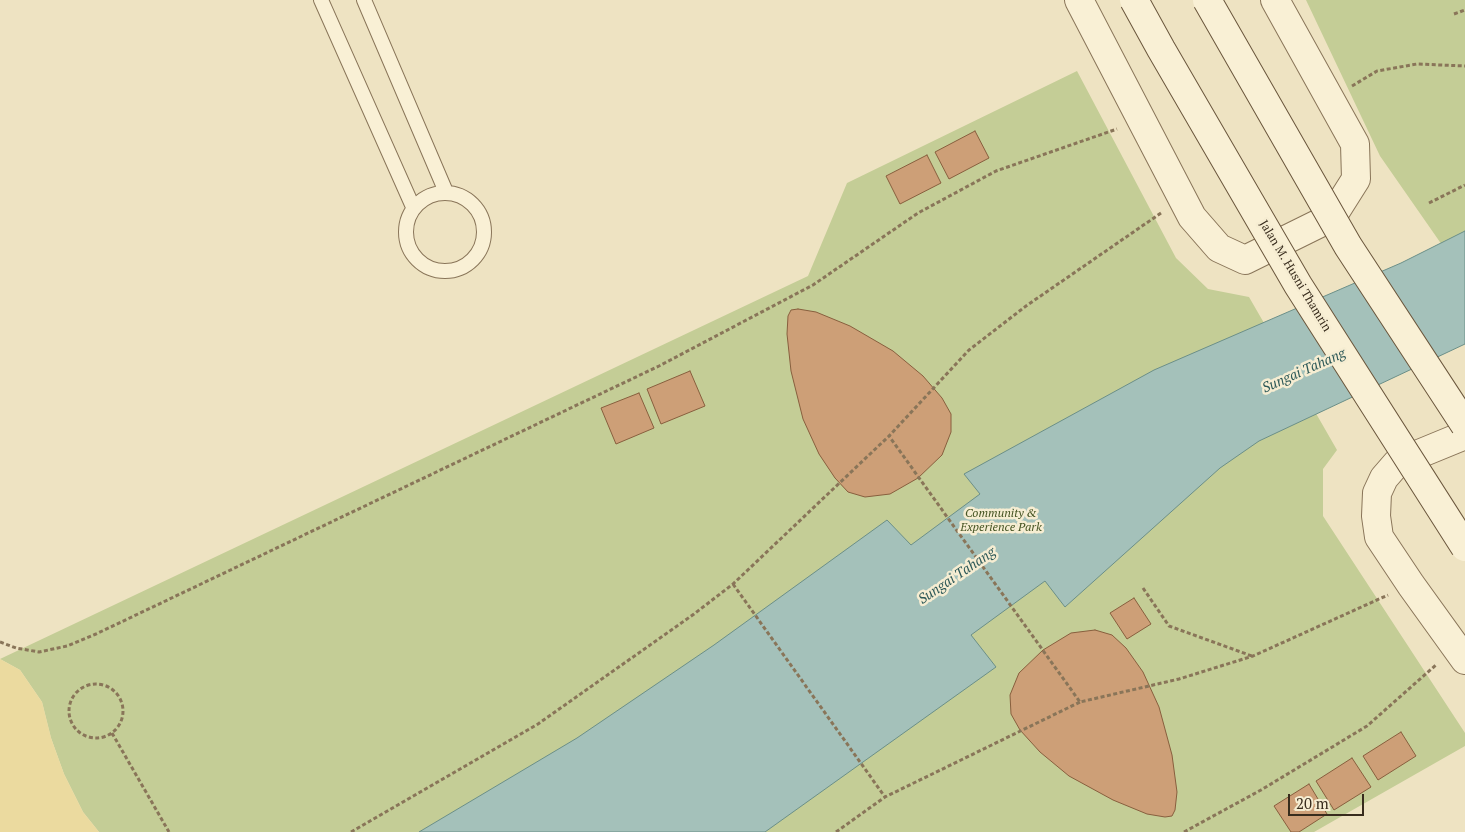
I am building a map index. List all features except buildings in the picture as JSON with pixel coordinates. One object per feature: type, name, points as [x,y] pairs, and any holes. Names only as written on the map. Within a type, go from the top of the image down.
[{"type":"main road","points":[[1079,0],[1192,217],[1219,248],[1245,260],[1332,217],[1356,179],[1355,144],[1275,0]]},
{"type":"main road","name":"Jalan M. Husni Thamrin","points":[[1134,0],[1161,50],[1298,285],[1465,547]]},
{"type":"main road","points":[[1206,0],[1348,246],[1465,425]]},
{"type":"main road","points":[[1460,653],[1379,537],[1376,516],[1377,493],[1384,478],[1397,463],[1465,435]]},
{"type":"lane","points":[[321,0],[413,206]]},
{"type":"lane","points":[[364,0],[446,192]]},
{"type":"lane","points":[[446,192],[465,197],[479,210],[485,229],[482,248],[470,263],[452,271],[432,270],[416,260],[406,244],[405,224],[413,206],[428,195],[446,192]]},
{"type":"path","points":[[1454,14],[1465,10]]},
{"type":"path","points":[[1330,99],[1377,71],[1417,64],[1465,66]]},
{"type":"path","points":[[0,642],[16,648],[39,652],[67,646],[96,634],[659,366],[813,284],[918,213],[996,171],[1142,121]]},
{"type":"path","points":[[1429,204],[1465,186]]},
{"type":"path","points":[[352,832],[538,724],[694,614],[732,584],[889,436],[969,350],[1026,306],[1182,198]]},
{"type":"path","points":[[889,436],[1080,702]]},
{"type":"path","points":[[732,584],[885,797]]},
{"type":"path","points":[[836,832],[885,797],[1080,702],[1179,679],[1253,656],[1411,585]]},
{"type":"path","points":[[1143,588],[1168,626],[1253,656]]},
{"type":"path","points":[[1184,832],[1261,790],[1367,726],[1460,653]]},
{"type":"path","points":[[90,684],[99,684],[108,686],[116,692],[124,709],[118,727],[112,733],[103,737],[93,738],[76,730],[71,722],[70,703],[74,694],[81,688],[90,684]]},
{"type":"path","points":[[112,733],[170,832]]},
{"type":"green space","points":[[1306,0],[1465,0],[1465,278],[1380,156]]},
{"type":"green space","name":"Community & Experience Park","points":[[1077,71],[1176,258],[1208,289],[1249,297],[1264,323],[1337,450],[1323,469],[1323,516],[1465,733],[1465,746],[1314,832],[99,832],[83,812],[64,774],[51,738],[42,702],[20,670],[0,659],[808,276],[847,183]]},
{"type":"sand","points":[[0,659],[20,670],[42,702],[51,738],[64,774],[83,812],[99,832],[0,832]]},
{"type":"water","name":"Sungai Tahang","points":[[1465,231],[1465,344],[1259,441],[1220,468],[1065,607],[1045,581],[971,635],[996,667],[765,832],[419,832],[577,738],[714,645],[887,520],[911,545],[980,494],[964,474],[1154,370],[1401,263]]}]
